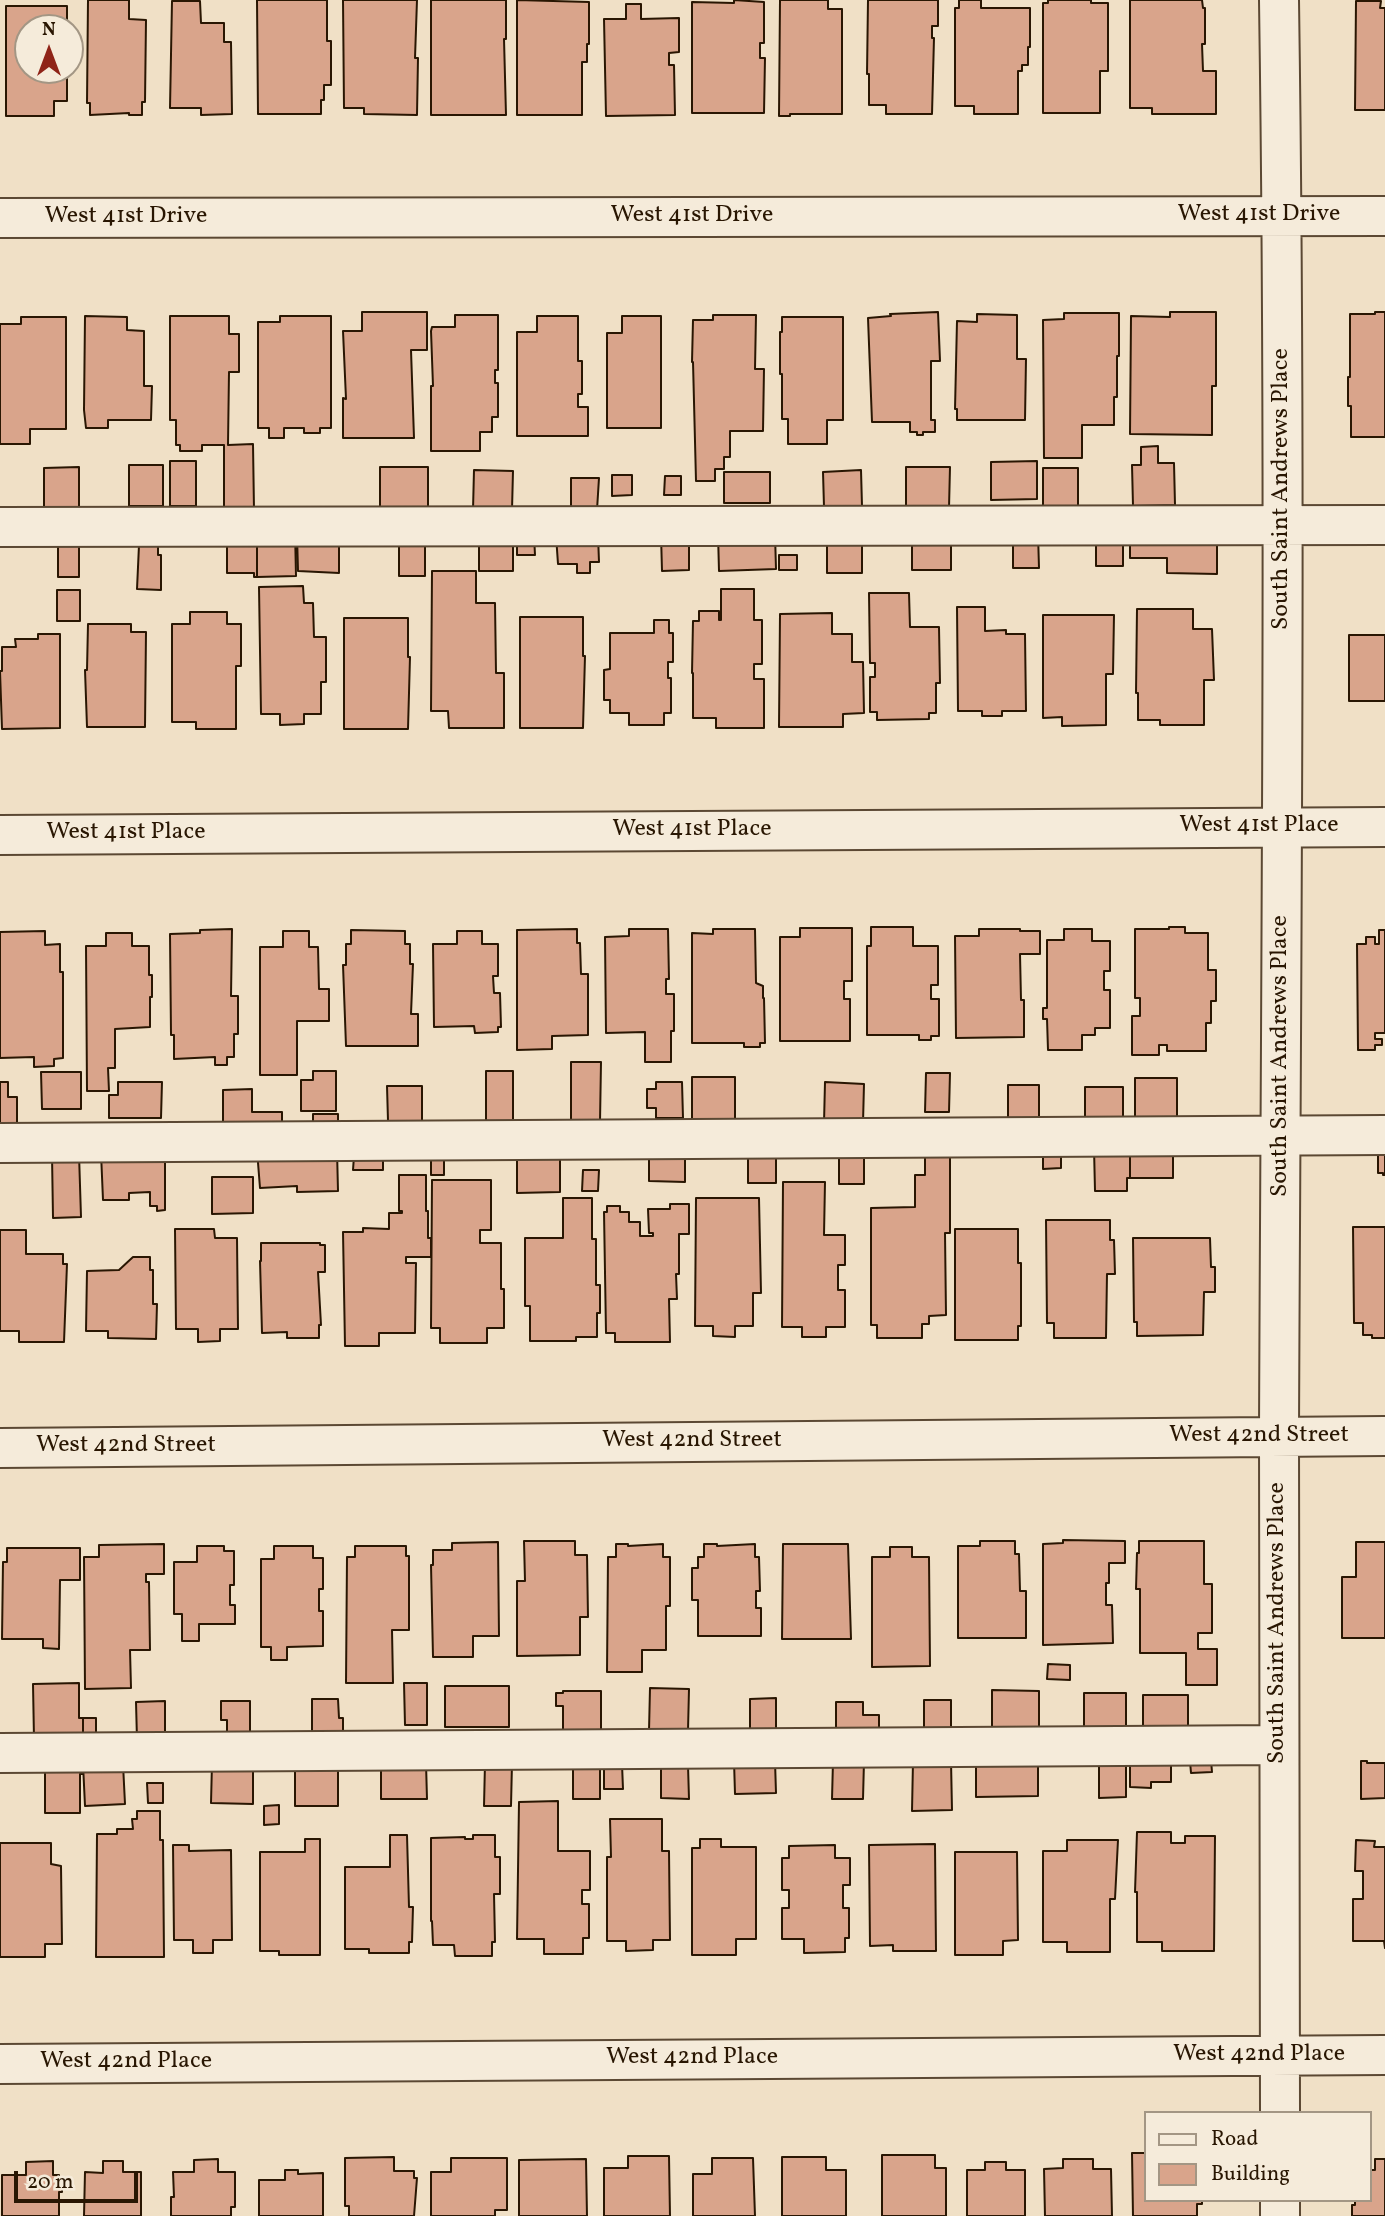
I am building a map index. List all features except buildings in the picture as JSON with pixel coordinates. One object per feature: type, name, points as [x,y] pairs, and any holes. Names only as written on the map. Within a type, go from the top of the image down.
[{"type":"street","name":"South Saint Andrews Place","points":[[1279,0],[1283,525],[1279,1437],[1280,2111]]},
{"type":"street","name":"West 41st Drive","points":[[0,218],[1385,216]]},
{"type":"street","points":[[0,527],[1385,525]]},
{"type":"street","name":"West 41st Place","points":[[0,835],[1385,827]]},
{"type":"street","points":[[0,1143],[1385,1135]]},
{"type":"street","name":"West 42nd Street","points":[[0,1448],[1385,1436]]},
{"type":"street","points":[[0,1753],[1279,1745]]},
{"type":"street","name":"West 42nd Place","points":[[0,2064],[1385,2055]]}]
